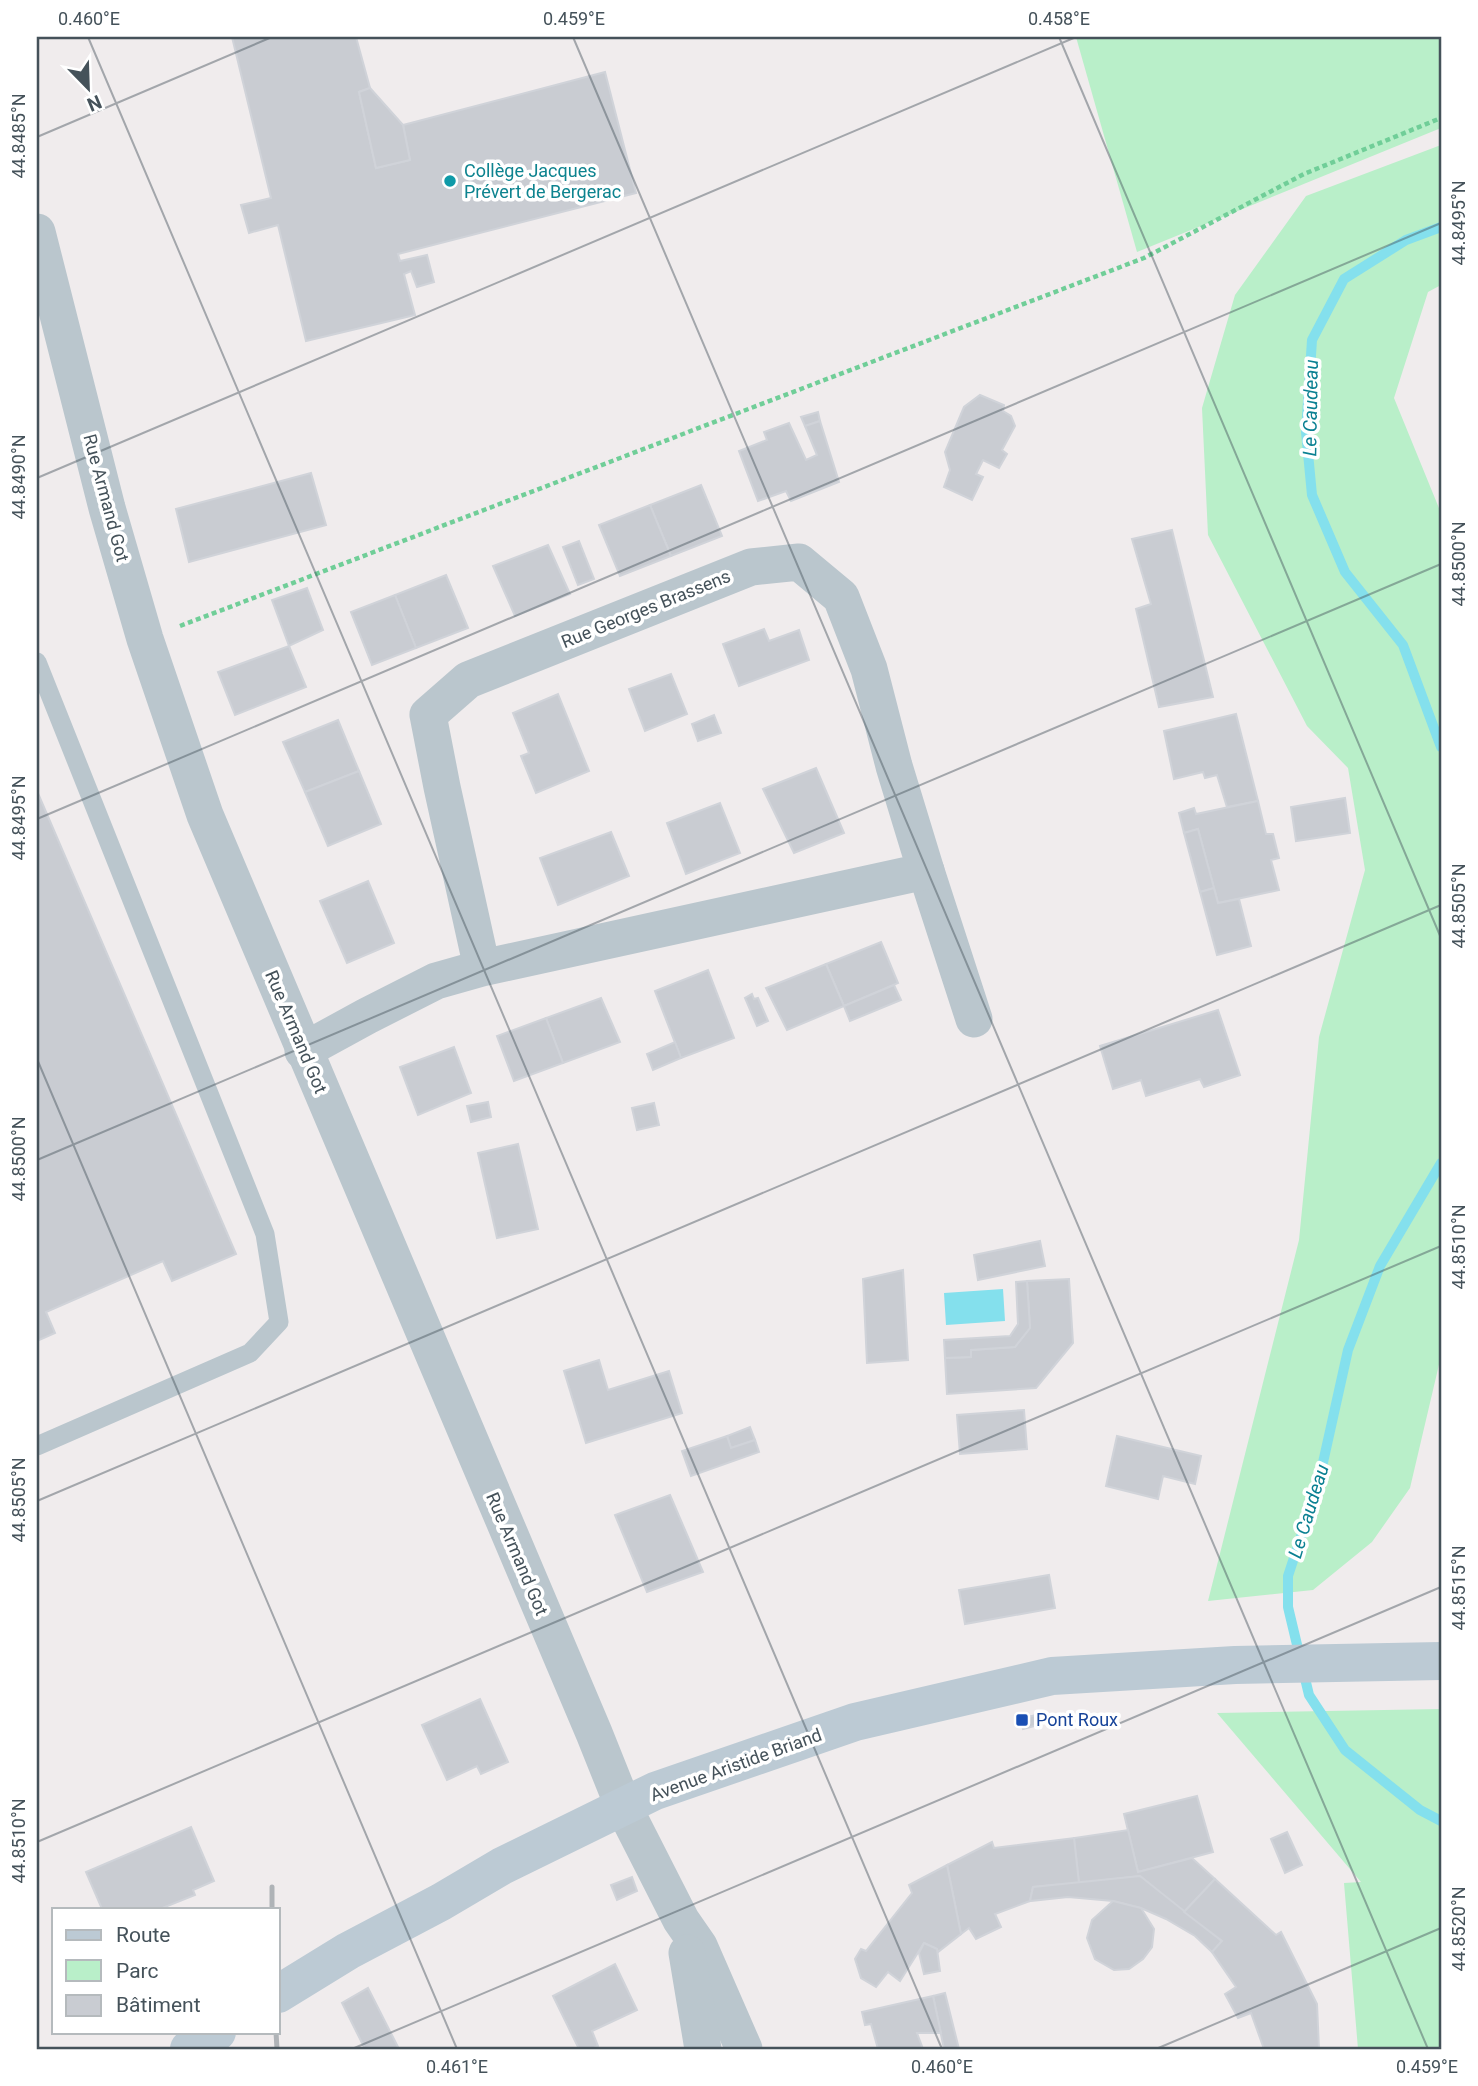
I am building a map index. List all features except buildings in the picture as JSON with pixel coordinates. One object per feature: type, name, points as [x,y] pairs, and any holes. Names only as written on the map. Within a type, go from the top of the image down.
[{"type":"main road","name":"Avenue Aristide Briand","points":[[280,1993],[348,1951],[502,1866],[655,1791],[855,1723],[1052,1676],[1236,1665],[1441,1661]]},
{"type":"main road","points":[[189,2049],[214,2034]]},
{"type":"street","name":"Rue Armand Got","points":[[37,232],[107,508],[145,639],[205,815],[624,1808],[681,1920]]},
{"type":"street","name":"Rue Georges Brassens","points":[[482,968],[428,715],[468,680],[751,567],[799,562],[841,597],[869,669],[894,765],[974,1019]]},
{"type":"street","points":[[303,1051],[436,981],[482,968],[926,871]]},
{"type":"street","points":[[681,1920],[703,2049]]},
{"type":"street","points":[[681,1920],[699,1946],[744,2049]]},
{"type":"lane","points":[[37,662],[265,1234],[279,1322],[250,1353],[37,1446]]},
{"type":"path","points":[[145,639],[1144,257],[1304,174],[1441,118]]},
{"type":"green space","points":[[1076,37],[1441,37],[1441,128],[1137,252]]},
{"type":"green space","points":[[1441,145],[1441,285],[1428,292],[1394,398],[1441,513],[1441,1356],[1410,1488],[1372,1542],[1313,1590],[1208,1601],[1299,1240],[1319,1037],[1365,870],[1348,768],[1307,726],[1208,535],[1202,408],[1235,295],[1306,196]]},
{"type":"green space","points":[[1441,1709],[1441,2049],[1358,2049],[1344,1883],[1361,1882],[1217,1713]]},
{"type":"water","points":[[1003,1289],[1005,1321],[946,1325],[944,1293]]},
{"type":"waterway","name":"Le Caudeau","points":[[1441,227],[1406,240],[1344,279],[1312,340],[1306,432],[1312,495],[1345,572],[1403,645],[1441,747]]},
{"type":"waterway","name":"Le Caudeau","points":[[1441,1163],[1380,1266],[1348,1350],[1318,1485],[1288,1576],[1288,1607],[1309,1695],[1345,1750],[1420,1810],[1441,1821]]},
{"type":"railway","points":[[272,1887],[272,1908]]},
{"type":"railway","points":[[276,2034],[277,2049]]},
{"type":"place","name":"Collège Jacques Prévert de Bergerac","points":[[450,181]]},
{"type":"place","name":"Pont Roux","points":[[1022,1720]]}]
